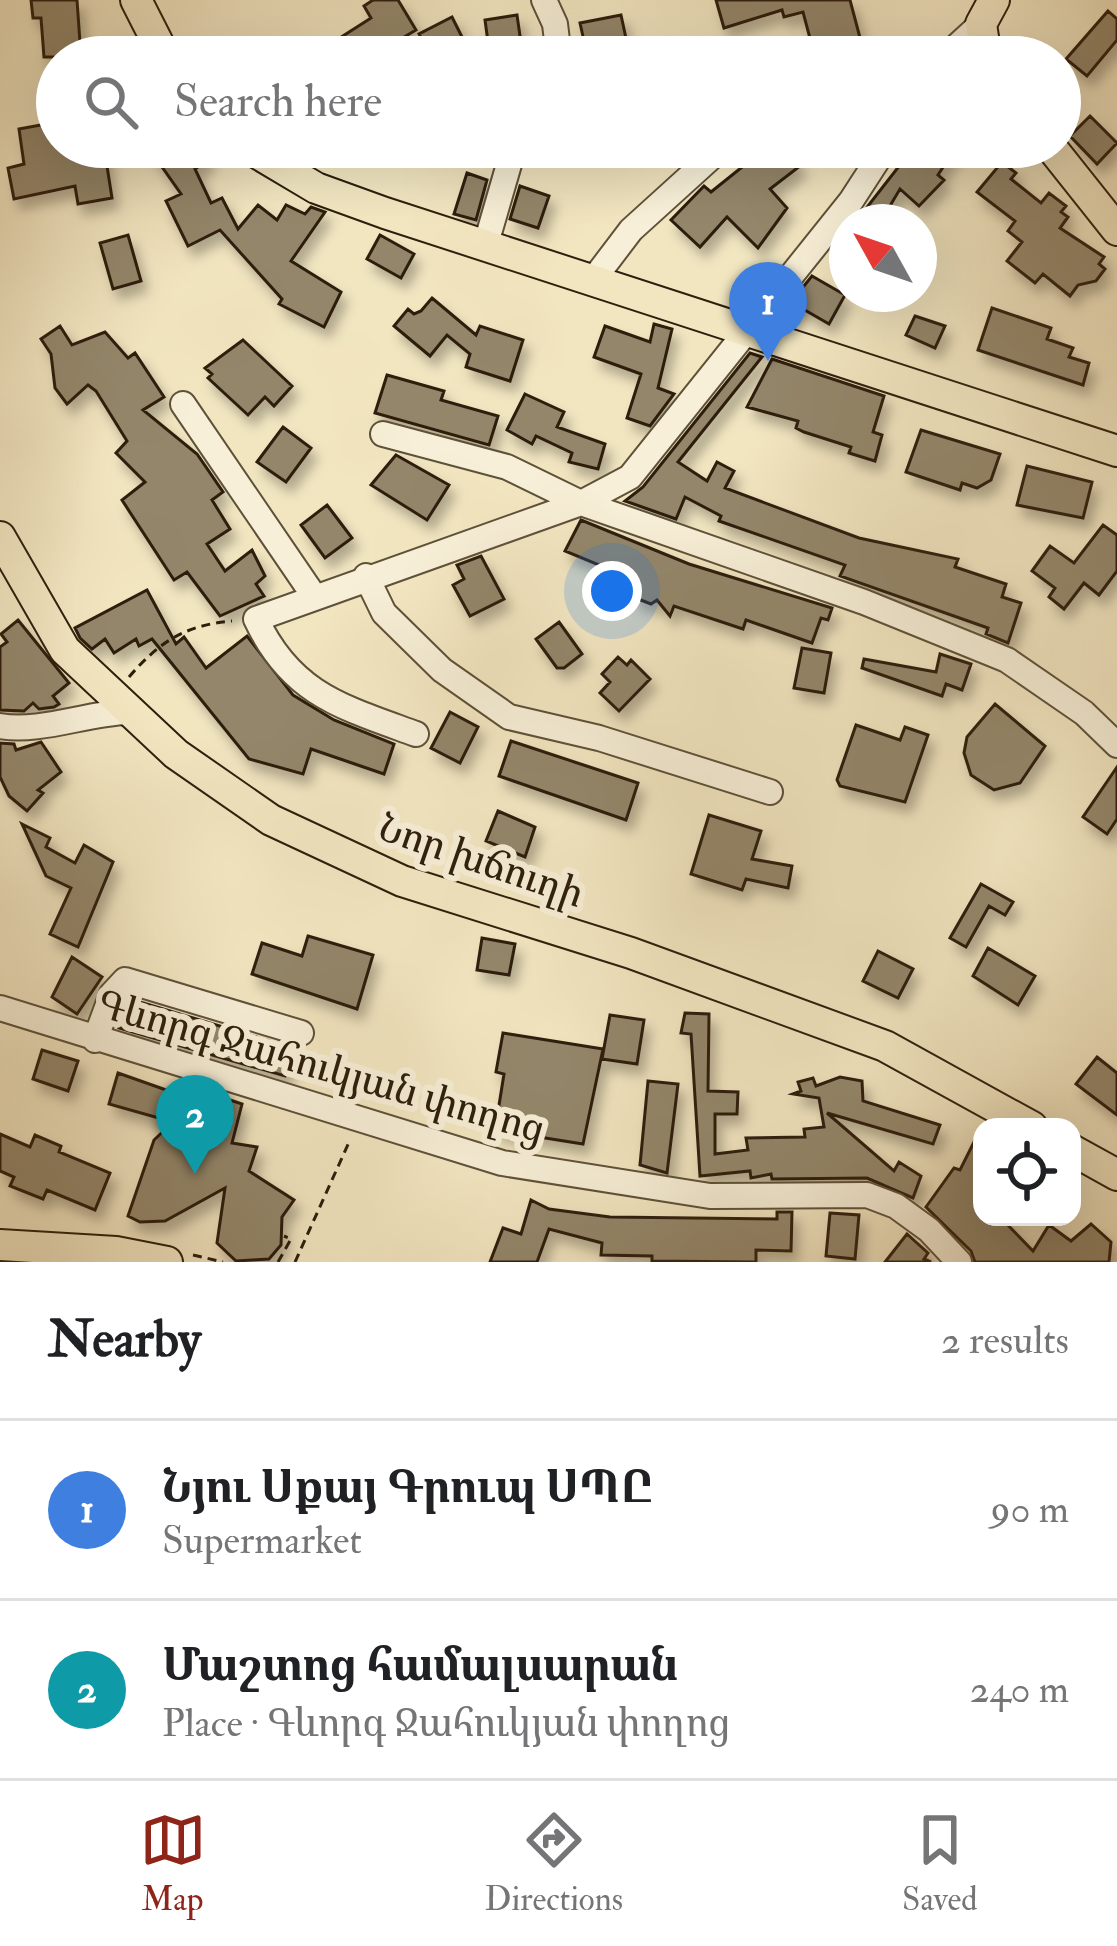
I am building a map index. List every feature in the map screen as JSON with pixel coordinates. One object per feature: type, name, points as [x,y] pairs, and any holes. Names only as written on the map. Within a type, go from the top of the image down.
[{"type":"main road","points":[[136,0],[154,36]]},
{"type":"main road","points":[[282,168],[316,188],[485,247],[746,327],[1117,451]]},
{"type":"main road","points":[[1068,168],[1117,230]]},
{"type":"main road","name":"Նոր խճուղի","points":[[0,537],[65,650],[117,702],[255,810],[402,881],[631,953],[885,1046],[1016,1118]]},
{"type":"main road","points":[[1081,1155],[1117,1175]]},
{"type":"main road","points":[[0,1244],[116,1252],[167,1262]]},
{"type":"street","points":[[544,0],[556,36]]},
{"type":"street","points":[[966,36],[988,12]]},
{"type":"street","points":[[485,247],[508,168]]},
{"type":"street","points":[[593,280],[631,230],[699,168]]},
{"type":"street","points":[[416,734],[312,693],[270,649],[256,619],[581,502],[630,477],[872,168]]},
{"type":"street","points":[[183,404],[314,596]]},
{"type":"street","points":[[383,434],[507,467],[581,502],[865,602],[1007,659],[1084,712],[1117,745]]},
{"type":"street","points":[[366,576],[384,613],[442,670],[509,717],[599,738],[770,792]]},
{"type":"street","points":[[0,726],[18,729],[117,702]]},
{"type":"street","points":[[95,1040],[112,994],[125,980],[301,1033]]},
{"type":"street","name":"Գևորգ Ջահուկյան փողոց","points":[[0,1008],[502,1163],[710,1196],[867,1195],[896,1206],[929,1230],[959,1262]]},
{"type":"path","points":[[117,702],[128,680],[164,640],[201,624],[256,619]]},
{"type":"path","points":[[283,1092],[301,1033]]},
{"type":"path","points":[[296,1262],[361,1117]]},
{"type":"path","points":[[278,1262],[292,1239],[284,1235]]},
{"type":"path","points":[[212,1257],[223,1262]]},
{"type":"building","points":[[31,0],[77,0],[80,36],[42,36],[41,18],[33,18]]},
{"type":"building","points":[[373,0],[398,0],[416,30],[406,36],[343,36],[371,18],[364,6]]},
{"type":"building","points":[[716,0],[850,0],[860,36],[809,36],[803,12],[784,17],[782,10],[724,28]]},
{"type":"building","points":[[1108,11],[1117,19],[1117,40],[1087,76],[1081,71],[1081,42]]},
{"type":"building","points":[[517,15],[520,36],[487,36],[485,20]]},
{"type":"building","points":[[621,15],[626,36],[583,36],[580,23]]},
{"type":"building","points":[[452,17],[462,36],[420,36]]},
{"type":"building","points":[[1090,116],[1117,143],[1097,164],[1081,147],[1081,125]]},
{"type":"building","points":[[36,126],[36,168],[107,168],[112,198],[78,204],[75,186],[14,199],[8,168],[24,164],[19,129]]},
{"type":"building","points":[[163,168],[196,168],[211,203],[222,198],[238,229],[258,205],[277,220],[286,205],[305,214],[311,207],[325,212],[291,261],[341,292],[324,327],[279,304],[282,299],[220,230],[188,246],[166,201],[181,194]]},
{"type":"building","points":[[741,168],[797,168],[770,189],[787,208],[758,248],[727,217],[700,247],[671,220],[704,186],[711,192]]},
{"type":"building","points":[[898,168],[942,168],[938,175],[944,180],[921,204],[900,189],[891,204],[869,204]]},
{"type":"building","points":[[997,168],[1010,168],[1016,173],[1011,179],[1041,203],[1049,193],[1066,206],[1061,212],[1068,217],[1060,228],[1104,257],[1099,264],[1105,269],[1096,281],[1078,285],[1070,296],[1043,274],[1035,283],[1007,261],[1022,242],[1008,231],[1015,221],[977,192]]},
{"type":"building","points":[[467,173],[487,180],[476,220],[454,214]]},
{"type":"building","points":[[520,186],[549,196],[538,228],[510,219]]},
{"type":"building","points":[[128,235],[141,281],[113,289],[100,243]]},
{"type":"building","points":[[380,235],[414,254],[401,278],[367,259]]},
{"type":"building","points":[[812,276],[829,286],[829,312],[836,312],[829,324],[791,302]]},
{"type":"building","points":[[432,298],[476,335],[480,326],[523,340],[510,381],[466,367],[470,354],[447,335],[430,356],[394,326],[408,309],[414,314],[421,311]]},
{"type":"building","points":[[992,308],[1051,328],[1047,339],[1073,348],[1069,357],[1089,363],[1083,385],[978,350]]},
{"type":"building","points":[[915,316],[945,326],[935,348],[906,335]]},
{"type":"building","points":[[654,324],[672,329],[658,388],[674,394],[650,426],[627,418],[641,374],[594,357],[605,326],[650,342]]},
{"type":"building","points":[[60,326],[72,345],[105,332],[128,358],[135,353],[164,397],[143,410],[197,454],[223,492],[212,500],[230,529],[207,544],[225,571],[252,550],[265,576],[256,584],[264,596],[220,616],[187,572],[174,580],[122,500],[145,482],[116,453],[127,441],[88,385],[67,404],[55,388],[51,354],[41,339]]},
{"type":"building","points":[[243,340],[292,386],[274,406],[265,397],[248,415],[208,378],[212,374],[205,368]]},
{"type":"building","points":[[750,353],[762,357],[678,462],[707,481],[717,462],[734,471],[725,488],[859,538],[958,559],[955,567],[1006,584],[1002,597],[1021,603],[1008,643],[986,634],[988,628],[840,576],[845,565],[719,521],[721,516],[685,497],[676,519],[625,501],[643,487]]},
{"type":"building","points":[[772,359],[884,396],[873,432],[882,435],[875,461],[849,453],[851,447],[796,428],[798,421],[747,407]]},
{"type":"building","points":[[387,375],[444,391],[441,400],[498,416],[489,445],[375,413]]},
{"type":"building","points":[[525,394],[564,412],[557,427],[605,444],[598,469],[569,462],[572,453],[536,436],[532,444],[507,430]]},
{"type":"building","points":[[283,427],[311,448],[286,482],[257,462]]},
{"type":"building","points":[[921,430],[1000,454],[991,480],[977,488],[962,483],[960,490],[906,472]]},
{"type":"building","points":[[396,455],[449,485],[427,520],[371,485]]},
{"type":"building","points":[[1027,466],[1092,482],[1083,518],[1017,505]]},
{"type":"building","points":[[327,505],[352,538],[325,558],[301,525]]},
{"type":"building","points":[[581,520],[689,564],[832,608],[828,620],[821,618],[812,643],[746,620],[743,629],[674,606],[670,616],[657,600],[651,604],[633,597],[638,581],[565,551]]},
{"type":"building","points":[[1103,525],[1117,535],[1117,571],[1099,595],[1084,583],[1064,609],[1049,597],[1055,588],[1032,571],[1050,546],[1074,563]]},
{"type":"building","points":[[481,556],[504,599],[470,616],[453,585],[464,579],[457,565]]},
{"type":"building","points":[[147,590],[176,644],[184,637],[206,668],[247,636],[293,695],[334,720],[394,744],[384,774],[311,749],[303,774],[249,759],[152,639],[139,646],[136,639],[114,653],[105,639],[92,649],[80,638],[75,628]]},
{"type":"building","points":[[18,620],[69,683],[53,696],[59,704],[54,707],[39,709],[33,703],[24,711],[0,710],[0,647],[7,642],[1,634]]},
{"type":"building","points":[[559,622],[582,654],[564,668],[557,668],[536,639]]},
{"type":"building","points":[[802,648],[831,653],[824,693],[794,688]]},
{"type":"building","points":[[940,654],[971,664],[962,690],[946,684],[942,696],[862,668],[864,659],[936,672]]},
{"type":"building","points":[[618,657],[627,665],[631,660],[650,679],[619,711],[600,693],[610,682],[602,674]]},
{"type":"building","points":[[995,704],[1045,746],[1020,783],[994,790],[971,775],[964,753],[967,737]]},
{"type":"building","points":[[450,712],[478,727],[460,763],[431,748]]},
{"type":"building","points":[[856,725],[900,740],[905,727],[928,735],[905,802],[840,786],[837,780]]},
{"type":"building","points":[[511,741],[638,783],[626,820],[499,776]]},
{"type":"building","points":[[41,742],[61,772],[38,790],[43,793],[27,811],[9,796],[0,777],[0,743],[14,744],[16,750]]},
{"type":"building","points":[[1117,767],[1117,819],[1107,834],[1083,817]]},
{"type":"building","points":[[498,811],[535,827],[525,857],[486,841]]},
{"type":"building","points":[[709,815],[761,831],[752,859],[792,866],[788,888],[746,879],[742,890],[691,874]]},
{"type":"building","points":[[22,824],[50,838],[46,847],[75,863],[84,845],[113,862],[78,947],[50,934],[71,888],[46,876]]},
{"type":"building","points":[[981,884],[1013,902],[1005,915],[989,906],[966,947],[950,938]]},
{"type":"building","points":[[308,936],[373,955],[357,1009],[252,974],[262,943],[302,956]]},
{"type":"building","points":[[482,938],[515,944],[509,975],[477,970]]},
{"type":"building","points":[[988,948],[1035,976],[1018,1005],[973,976]]},
{"type":"building","points":[[878,951],[913,969],[898,998],[863,981]]},
{"type":"building","points":[[72,957],[102,977],[77,1014],[52,997]]},
{"type":"building","points":[[130,999],[293,1048],[285,1076],[119,1028]]},
{"type":"building","points":[[685,1013],[709,1014],[708,1091],[738,1092],[737,1114],[715,1114],[715,1154],[748,1150],[746,1138],[805,1137],[804,1129],[824,1127],[819,1098],[793,1094],[801,1091],[798,1082],[813,1078],[816,1086],[840,1077],[862,1081],[863,1101],[940,1125],[933,1144],[827,1113],[894,1171],[899,1162],[921,1176],[913,1198],[867,1178],[772,1179],[771,1174],[751,1178],[750,1171],[700,1176],[691,1034],[681,1033]]},
{"type":"building","points":[[610,1015],[644,1020],[637,1064],[602,1059]]},
{"type":"building","points":[[503,1033],[603,1049],[583,1144],[495,1130],[504,1074],[496,1072]]},
{"type":"building","points":[[42,1050],[78,1061],[68,1091],[33,1079]]},
{"type":"building","points":[[1097,1057],[1117,1073],[1117,1115],[1076,1084]]},
{"type":"building","points":[[118,1073],[186,1097],[189,1086],[242,1104],[232,1143],[257,1147],[249,1171],[294,1200],[282,1217],[281,1245],[269,1259],[236,1261],[217,1243],[225,1188],[165,1221],[140,1222],[128,1216],[154,1140],[173,1122],[109,1104]]},
{"type":"building","points":[[648,1081],[678,1084],[667,1173],[640,1165]]},
{"type":"building","points":[[0,1134],[30,1147],[35,1135],[61,1146],[59,1152],[110,1173],[95,1210],[47,1190],[43,1199],[10,1186],[14,1177],[0,1171]]},
{"type":"building","points":[[973,1144],[973,1226],[1009,1226],[1033,1251],[1048,1226],[1071,1241],[1091,1224],[1111,1242],[1109,1262],[975,1262],[971,1251],[926,1207],[954,1168],[960,1170]]},
{"type":"building","points":[[531,1200],[549,1209],[610,1217],[777,1219],[777,1212],[792,1212],[791,1251],[756,1250],[756,1262],[652,1261],[652,1256],[601,1255],[602,1243],[549,1229],[537,1262],[490,1262],[503,1228],[521,1234]]},
{"type":"building","points":[[830,1213],[859,1215],[855,1259],[826,1256]]},
{"type":"building","points":[[907,1234],[928,1253],[924,1259],[931,1262],[885,1262]]},
{"type":"place","name":"Նյու Սքայ Գրուպ ՍՊԸ","points":[[768,361]]},
{"type":"place","name":"Մաշտոց համալսարան","points":[[195,1174]]}]
